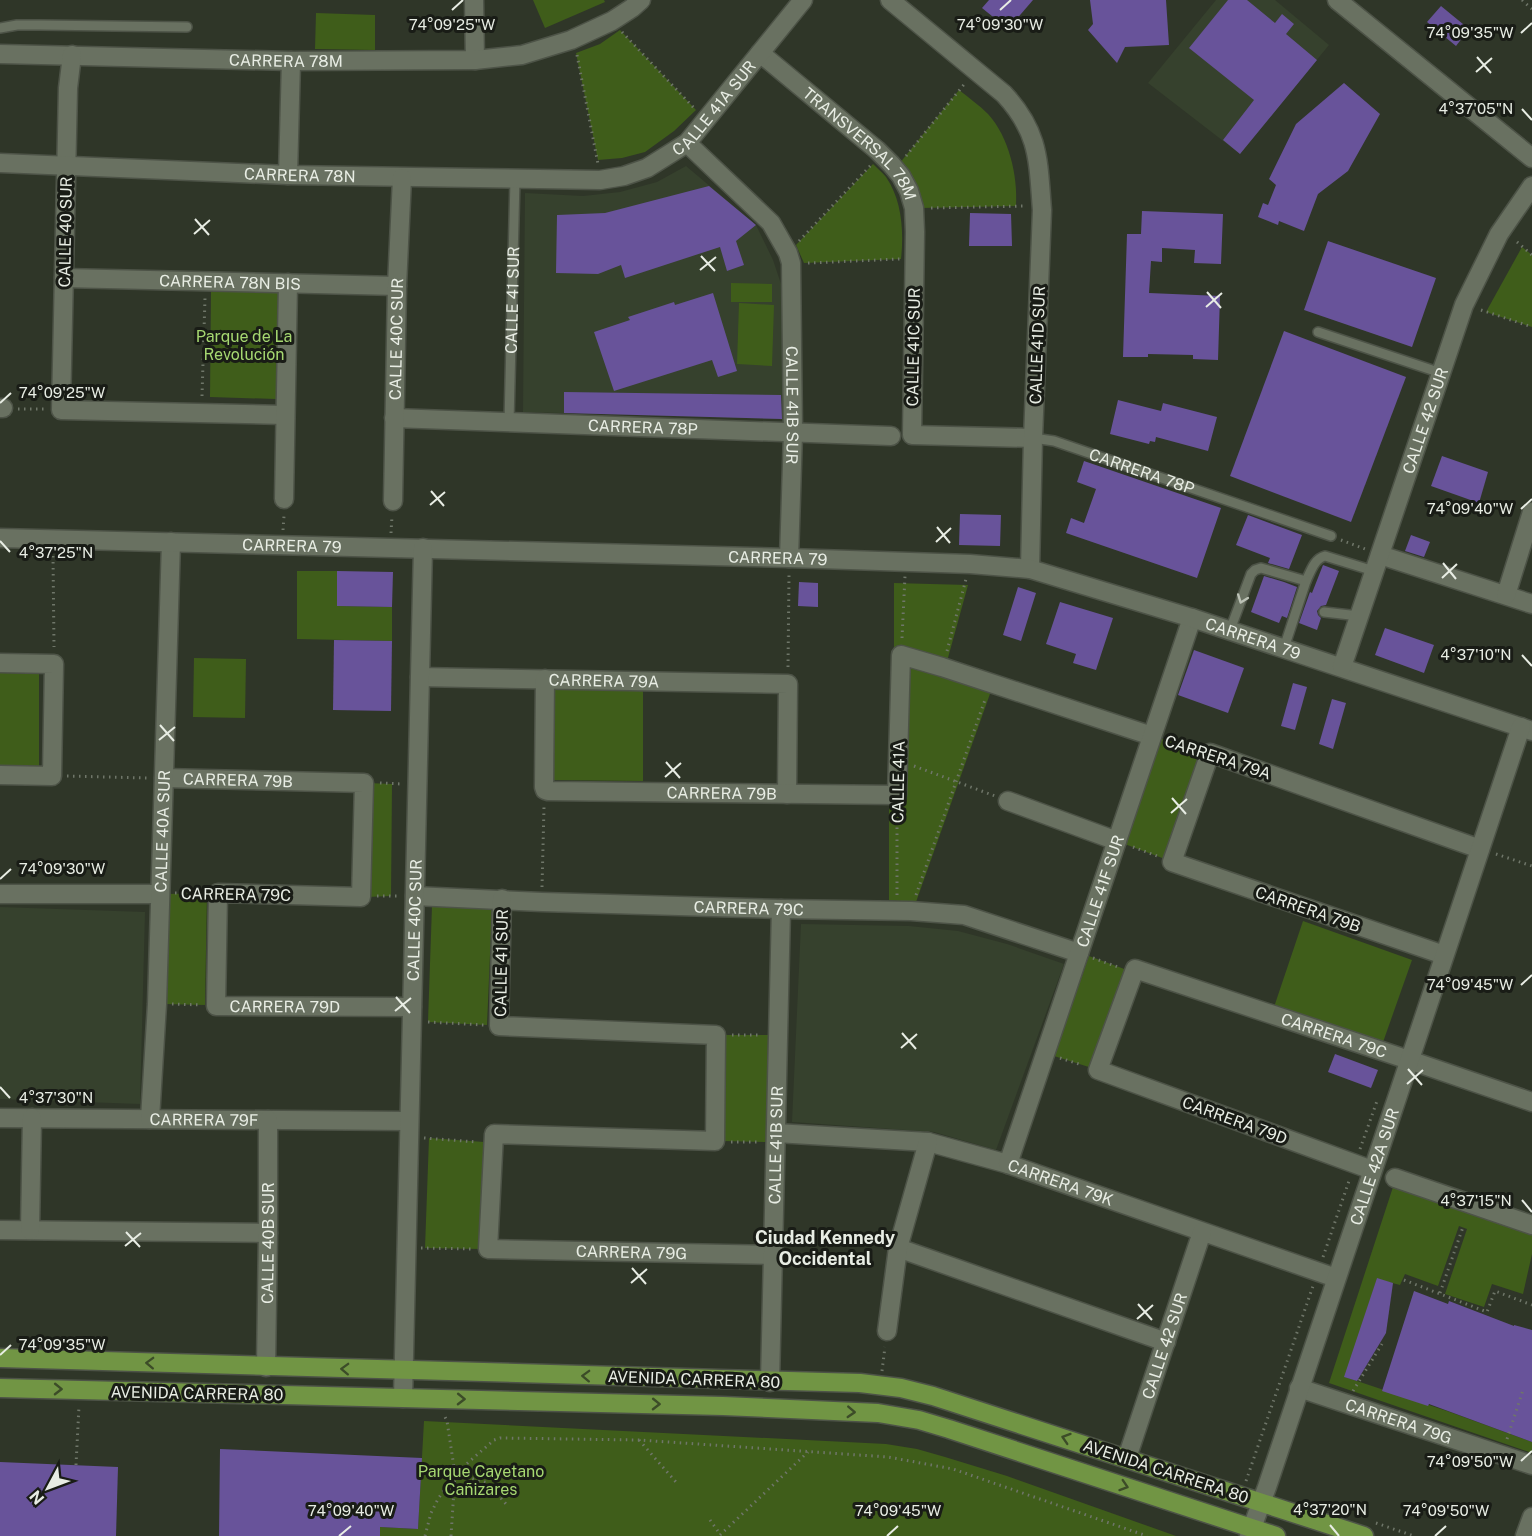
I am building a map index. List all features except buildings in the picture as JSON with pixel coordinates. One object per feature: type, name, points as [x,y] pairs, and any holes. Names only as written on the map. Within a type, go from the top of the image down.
[{"type":"main road","name":"AVENIDA CARRERA 80","points":[[0,1358],[881,1385],[933,1396],[1364,1536]]},
{"type":"main road","name":"AVENIDA CARRERA 80","points":[[0,1388],[723,1406],[878,1413],[919,1420],[949,1429],[1250,1532],[1276,1536]]},
{"type":"street","points":[[474,0],[475,60]]},
{"type":"street","name":"CARRERA 78M","points":[[0,54],[291,62],[475,60],[522,55],[571,40],[612,21],[642,0]]},
{"type":"street","name":"CALLE 41A SUR","points":[[600,180],[624,176],[647,168],[687,143],[803,0]]},
{"type":"street","name":"CALLE 41D SUR","points":[[890,0],[1004,94],[1015,106],[1025,123],[1038,154],[1042,205],[1030,569]]},
{"type":"street","points":[[1337,0],[1532,158]]},
{"type":"street","name":"TRANSVERSAL 78M","points":[[760,54],[881,155],[901,176],[914,208],[915,258]]},
{"type":"street","name":"CALLE 40 SUR","points":[[61,410],[68,88],[72,55]]},
{"type":"street","points":[[288,175],[291,62]]},
{"type":"street","points":[[687,143],[771,223],[790,258]]},
{"type":"street","name":"CARRERA 78N","points":[[0,163],[288,175],[600,180]]},
{"type":"street","name":"CALLE 40C SUR","points":[[393,501],[397,286],[402,178]]},
{"type":"street","name":"CALLE 42 SUR","points":[[1342,667],[1359,616],[1373,558],[1464,305],[1498,234],[1532,186]]},
{"type":"street","name":"CALLE 41B SUR","points":[[789,565],[793,433],[790,258]]},
{"type":"street","name":"CALLE 41C SUR","points":[[912,435],[915,258]]},
{"type":"street","name":"CARRERA 78N BIS","points":[[64,278],[397,286]]},
{"type":"street","points":[[284,499],[288,283]]},
{"type":"street","points":[[61,410],[285,415]]},
{"type":"street","name":"CARRERA 78P","points":[[394,418],[891,436]]},
{"type":"street","name":"CARRERA 78P","points":[[912,435],[1033,438]]},
{"type":"street","points":[[1506,595],[1532,512]]},
{"type":"street","name":"CARRERA 79","points":[[0,538],[423,548],[789,565],[970,564],[1030,569],[1230,630],[1526,729]]},
{"type":"street","name":"CALLE 40A SUR","points":[[150,1119],[157,1004],[171,542]]},
{"type":"street","name":"CALLE 40C SUR","points":[[402,1398],[412,1007],[407,896],[420,676],[423,548]]},
{"type":"street","points":[[1373,558],[1532,604]]},
{"type":"street","name":"CALLE 41F SUR","points":[[1008,1164],[1192,618]]},
{"type":"street","name":"CARRERA 79A","points":[[902,655],[1152,736]]},
{"type":"street","name":"CALLE 41A","points":[[897,795],[902,655]]},
{"type":"street","points":[[0,663],[54,664],[52,776],[0,775]]},
{"type":"street","name":"CARRERA 79A","points":[[420,676],[788,684]]},
{"type":"street","points":[[545,679],[545,790]]},
{"type":"street","points":[[787,794],[788,684]]},
{"type":"street","name":"CALLE 42A SUR","points":[[1250,1532],[1480,849],[1526,729]]},
{"type":"street","points":[[1172,862],[1210,753]]},
{"type":"street","name":"CARRERA 79A","points":[[1210,753],[1480,849]]},
{"type":"street","name":"CARRERA 79B","points":[[164,778],[364,783]]},
{"type":"street","points":[[361,897],[364,783]]},
{"type":"street","name":"CARRERA 79B","points":[[545,790],[897,795]]},
{"type":"street","points":[[1008,801],[1117,841]]},
{"type":"street","name":"CARRERA 79B","points":[[1172,862],[1444,955]]},
{"type":"street","points":[[216,1006],[218,893]]},
{"type":"street","name":"CARRERA 79C","points":[[218,893],[361,897]]},
{"type":"street","name":"CARRERA 79C","points":[[0,894],[160,894]]},
{"type":"street","name":"CARRERA 79C","points":[[407,896],[781,909],[904,910],[964,915],[1079,953]]},
{"type":"street","name":"CALLE 41 SUR","points":[[499,1026],[502,899]]},
{"type":"street","name":"CALLE 41B SUR","points":[[770,1382],[781,909]]},
{"type":"street","points":[[1098,1070],[1134,971]]},
{"type":"street","name":"CARRERA 79C","points":[[1134,971],[1532,1102]]},
{"type":"street","name":"CARRERA 79D","points":[[216,1006],[412,1007]]},
{"type":"street","points":[[488,1249],[494,1138],[715,1142],[717,1035],[499,1026]]},
{"type":"street","name":"CARRERA 79D","points":[[1098,1070],[1372,1170]]},
{"type":"street","name":"CARRERA 79F","points":[[0,1118],[409,1121]]},
{"type":"street","points":[[30,1230],[32,1118]]},
{"type":"street","name":"CALLE 40B SUR","points":[[266,1366],[268,1120]]},
{"type":"street","name":"CARRERA 79K","points":[[776,1138],[928,1142],[1008,1164],[1336,1278]]},
{"type":"street","points":[[887,1331],[898,1248],[928,1142]]},
{"type":"street","points":[[1395,1178],[1532,1225]]},
{"type":"street","points":[[0,1230],[268,1233]]},
{"type":"street","name":"CALLE 42 SUR","points":[[1127,1458],[1202,1232]]},
{"type":"street","points":[[898,1248],[1166,1342]]},
{"type":"street","name":"CARRERA 79G","points":[[488,1249],[773,1255]]},
{"type":"street","name":"CARRERA 79G","points":[[1299,1388],[1532,1465]]},
{"type":"street","points":[[1525,1536],[1532,1517]]},
{"type":"lane","points":[[0,28],[17,25],[187,27]]},
{"type":"lane","name":"CALLE 41 SUR","points":[[509,422],[515,179]]},
{"type":"lane","points":[[1318,332],[1441,373]]},
{"type":"lane","name":"CARRERA 78P","points":[[1033,438],[1054,441],[1331,536]]},
{"type":"lane","points":[[1284,648],[1302,608],[1306,581],[1316,561],[1325,556],[1373,558]]},
{"type":"lane","points":[[1230,630],[1254,570],[1261,568],[1306,581]]},
{"type":"lane","points":[[1324,612],[1359,616]]},
{"type":"path","points":[[1522,0],[1532,9]]},
{"type":"path","points":[[612,21],[705,120]]},
{"type":"path","points":[[571,40],[576,53],[600,180]]},
{"type":"path","points":[[895,169],[975,70]]},
{"type":"path","points":[[790,258],[881,155]]},
{"type":"path","points":[[914,208],[1042,205]]},
{"type":"path","points":[[1517,243],[1532,255]]},
{"type":"path","points":[[790,258],[915,258]]},
{"type":"path","points":[[201,413],[206,281]]},
{"type":"path","points":[[1481,310],[1532,327]]},
{"type":"path","points":[[2,408],[61,410]]},
{"type":"path","points":[[1331,536],[1373,558]]},
{"type":"path","points":[[53,556],[54,664]]},
{"type":"path","points":[[788,684],[789,565]]},
{"type":"path","points":[[902,655],[905,575]]},
{"type":"path","points":[[942,667],[967,578]]},
{"type":"path","points":[[904,910],[956,782],[991,683]]},
{"type":"path","name":"CARRERA 79A","points":[[1152,736],[1210,753]]},
{"type":"path","points":[[898,760],[1008,801]]},
{"type":"path","name":"CARRERA 79B","points":[[52,776],[164,778]]},
{"type":"path","points":[[364,783],[402,784]]},
{"type":"path","points":[[542,902],[545,790]]},
{"type":"path","name":"CALLE 41A","points":[[897,795],[904,910]]},
{"type":"path","points":[[1117,841],[1172,862]]},
{"type":"path","points":[[1480,849],[1532,866]]},
{"type":"path","name":"CARRERA 79C","points":[[160,894],[218,893]]},
{"type":"path","points":[[361,897],[407,896]]},
{"type":"path","points":[[1079,953],[1134,971]]},
{"type":"path","name":"CARRERA 79D","points":[[157,1004],[216,1006]]},
{"type":"path","points":[[423,1022],[499,1026]]},
{"type":"path","points":[[717,1035],[778,1035]]},
{"type":"path","points":[[1045,1053],[1098,1070]]},
{"type":"path","points":[[421,1137],[494,1138]]},
{"type":"path","points":[[715,1142],[776,1138]]},
{"type":"path","points":[[1440,1293],[1463,1227]]},
{"type":"path","points":[[425,1248],[488,1249]]},
{"type":"path","points":[[1404,1280],[1487,1312],[1495,1291],[1532,1305]]},
{"type":"path","points":[[881,1385],[887,1331]]},
{"type":"path","points":[[1352,1393],[1382,1344]]},
{"type":"path","points":[[1504,1446],[1523,1390]]},
{"type":"path","points":[[437,1399],[447,1421],[455,1474],[451,1536]]},
{"type":"path","points":[[76,1465],[79,1404]]},
{"type":"path","points":[[425,1536],[431,1513],[455,1474],[494,1440],[500,1438],[639,1440],[888,1457],[953,1469],[1147,1536]]},
{"type":"path","points":[[639,1440],[676,1482]]},
{"type":"path","points":[[710,1520],[720,1535],[808,1452]]},
{"type":"path","points":[[455,1474],[488,1483],[506,1504]]},
{"type":"shaded area","points":[[1216,0],[1275,0],[1329,45],[1240,154],[1148,83]]},
{"type":"shaded area","points":[[686,166],[756,225],[773,260],[784,293],[782,419],[523,412],[525,193],[583,196],[620,192],[657,182]]},
{"type":"shaded area","points":[[0,907],[145,912],[140,1104],[0,1099]]},
{"type":"shaded area","points":[[801,924],[909,926],[958,931],[1007,944],[1064,964],[996,1150],[934,1132],[792,1122]]},
{"type":"green space","points":[[533,0],[604,0],[605,2],[545,28]]},
{"type":"green space","points":[[316,13],[375,15],[375,50],[315,49]]},
{"type":"green space","points":[[620,30],[696,110],[674,131],[645,152],[622,158],[598,160],[576,53],[600,44]]},
{"type":"green space","points":[[959,90],[988,114],[1002,134],[1014,170],[1016,206],[921,208],[899,164]]},
{"type":"green space","points":[[873,164],[886,177],[899,206],[902,227],[901,259],[804,263],[796,245]]},
{"type":"green space","points":[[1522,247],[1532,255],[1532,327],[1486,312]]},
{"type":"green space","points":[[731,283],[772,284],[772,302],[731,302]]},
{"type":"green space","name":"Parque de La Revolución","points":[[211,291],[279,293],[276,399],[210,397]]},
{"type":"green space","points":[[739,303],[774,305],[772,366],[737,364]]},
{"type":"green space","points":[[297,571],[337,571],[337,606],[392,607],[392,641],[297,639]]},
{"type":"green space","points":[[894,583],[968,585],[943,676],[991,691],[916,902],[889,900],[889,804],[902,803],[907,650],[894,647]]},
{"type":"green space","points":[[194,658],[246,659],[245,718],[193,717]]},
{"type":"green space","points":[[0,673],[39,674],[39,766],[0,765]]},
{"type":"green space","points":[[549,690],[643,690],[643,781],[549,780]]},
{"type":"green space","points":[[1159,738],[1203,750],[1165,859],[1122,843]]},
{"type":"green space","points":[[367,783],[392,784],[391,896],[366,897]]},
{"type":"green space","points":[[207,893],[205,1005],[165,1004],[167,894]]},
{"type":"green space","points":[[432,906],[492,908],[487,1025],[428,1022]]},
{"type":"green space","points":[[1303,921],[1412,960],[1382,1045],[1274,1007]]},
{"type":"green space","points":[[1089,956],[1127,970],[1092,1068],[1054,1056]]},
{"type":"green space","points":[[725,1035],[768,1035],[766,1142],[723,1141]]},
{"type":"green space","points":[[429,1138],[484,1142],[481,1249],[425,1248]]},
{"type":"green space","points":[[1393,1187],[1532,1234],[1532,1254],[1523,1294],[1492,1284],[1484,1307],[1445,1294],[1467,1229],[1459,1226],[1438,1286],[1405,1274],[1400,1285],[1377,1279],[1345,1377],[1532,1442],[1532,1453],[1329,1383]]},
{"type":"green space","name":"Parque Cayetano Cañizares","points":[[424,1421],[886,1444],[917,1449],[1007,1476],[1176,1536],[380,1536],[380,1527],[418,1529]]},
{"type":"district","name":"Ciudad Kennedy Occidental","points":[[825,1248]]}]
